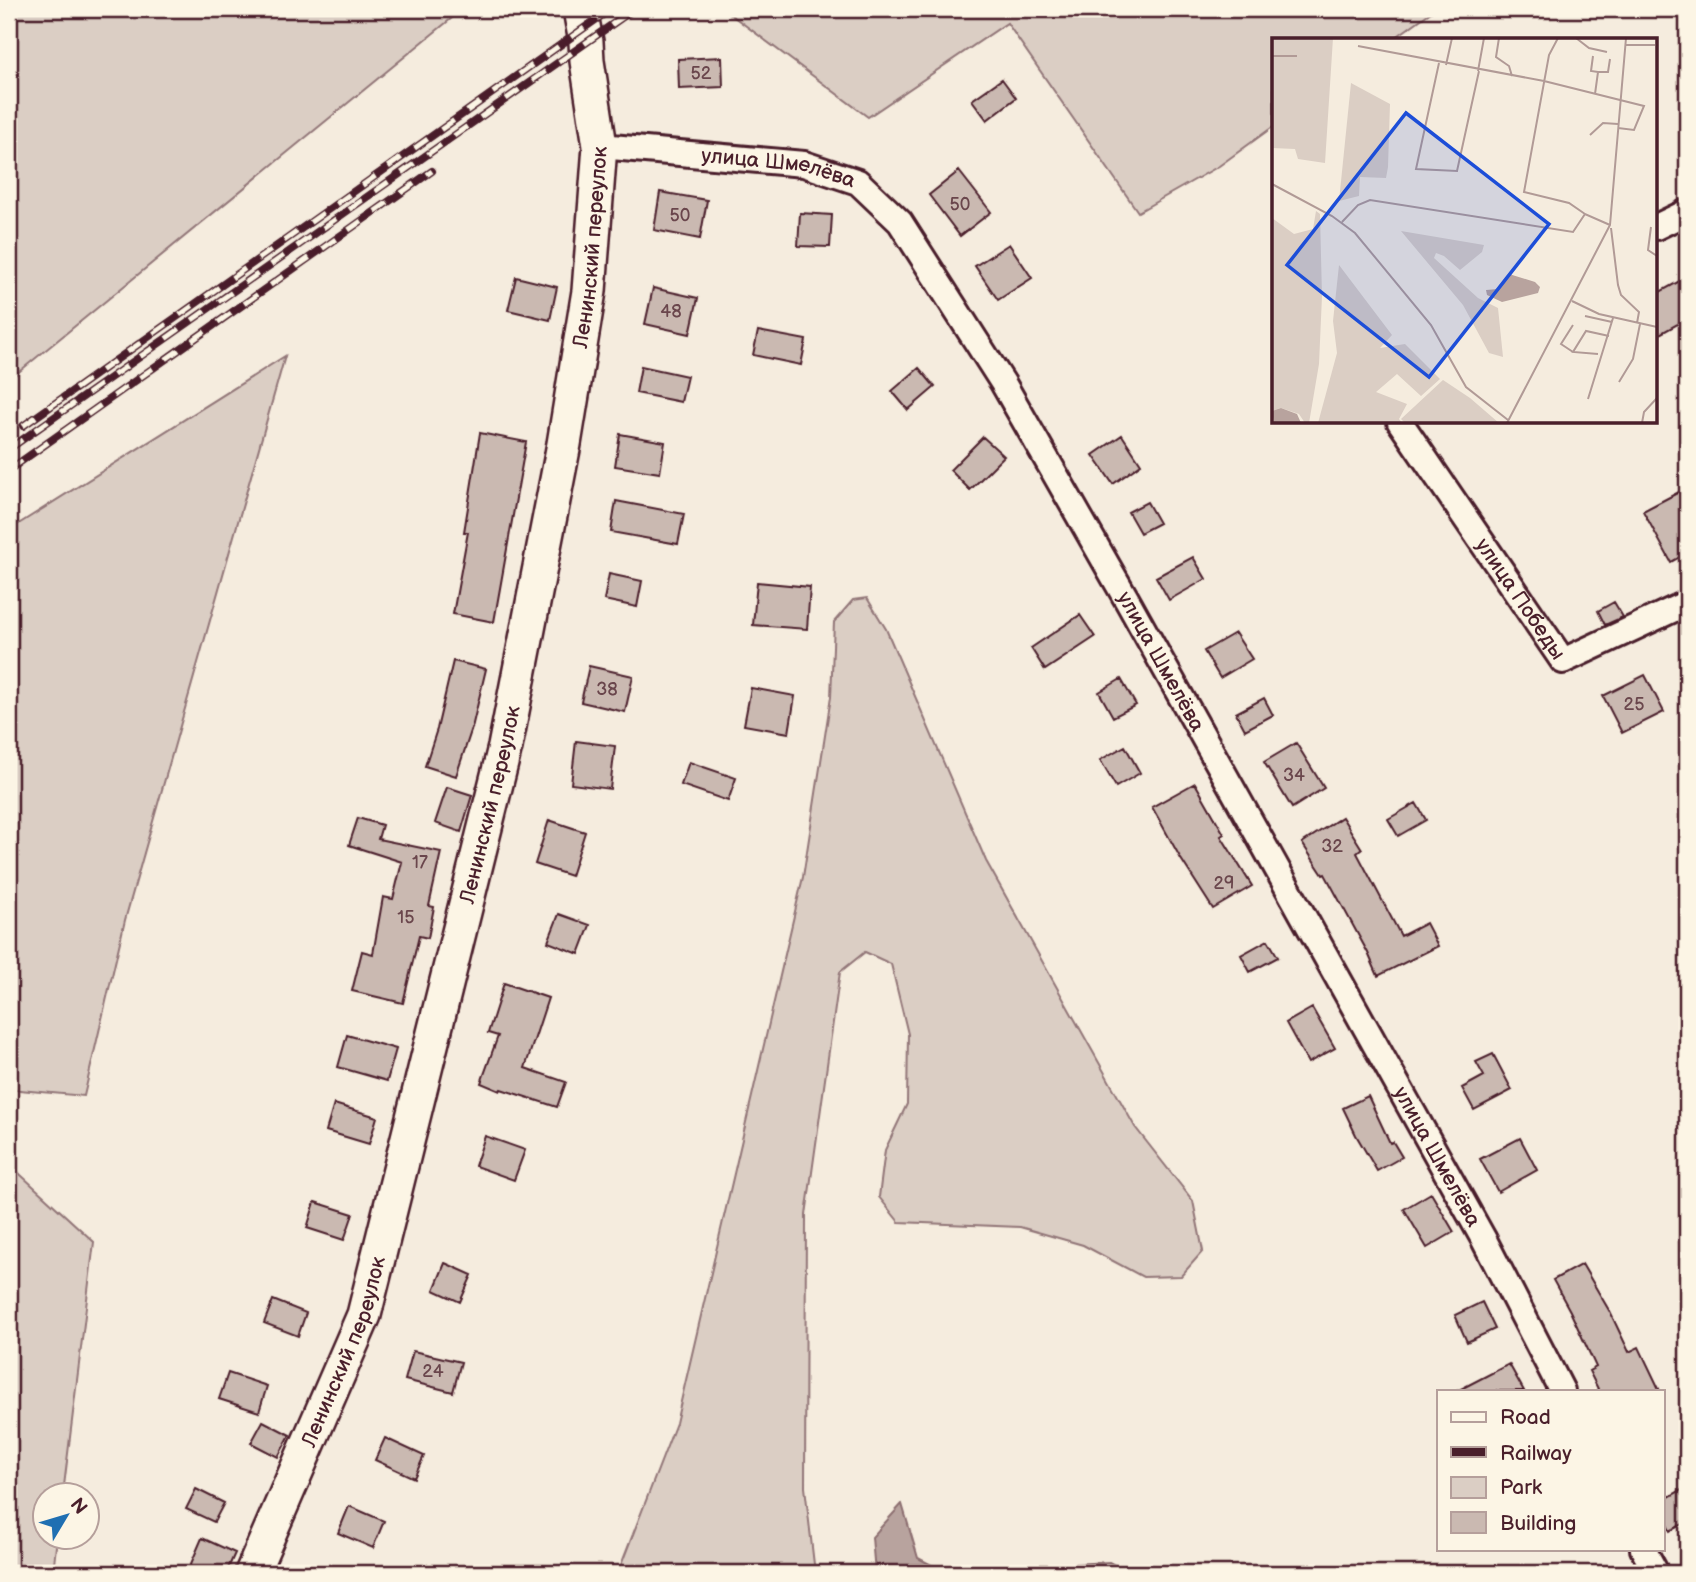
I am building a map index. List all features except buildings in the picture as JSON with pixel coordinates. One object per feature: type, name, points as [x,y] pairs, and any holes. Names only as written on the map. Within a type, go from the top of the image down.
[{"type":"main road","name":"Ленинский переулок","points":[[252,1573],[364,1315],[505,747],[564,444],[589,291],[600,146],[580,9]]},
{"type":"street","name":"улица Шмелёва","points":[[600,146],[804,164],[858,182],[900,222],[1003,383],[1128,600],[1483,1238],[1561,1390]]},
{"type":"street","points":[[1658,226],[1687,212]]},
{"type":"street","name":"улица Победы","points":[[1401,424],[1563,661],[1687,603]]},
{"type":"street","points":[[1644,1550],[1656,1573]]},
{"type":"green space","points":[[9,9],[463,9],[9,380]]},
{"type":"green space","points":[[1435,9],[1395,38],[1272,38],[1272,127],[1219,166],[1138,212],[1007,23],[868,117],[726,11]]},
{"type":"green space","points":[[285,356],[125,920],[84,1096],[9,1089],[9,530]]},
{"type":"green space","points":[[867,598],[886,629],[986,861],[1135,1127],[1193,1201],[1203,1251],[1181,1276],[1143,1277],[1083,1245],[1020,1227],[899,1222],[879,1197],[885,1150],[907,1104],[908,1034],[891,964],[865,952],[840,972],[806,1215],[805,1487],[815,1573],[618,1573],[676,1423],[803,877],[831,697],[834,622],[853,600]]},
{"type":"green space","points":[[9,1164],[94,1242],[65,1480],[32,1480],[32,1550],[56,1550],[53,1573],[9,1573]]},
{"type":"shaded area","points":[[902,1504],[918,1558],[947,1573],[875,1573],[872,1537]]},
{"type":"shaded area","points":[[1109,1562],[1129,1573],[1022,1573],[1054,1565]]},
{"type":"railway","points":[[23,426],[611,9]]},
{"type":"railway","points":[[9,449],[634,9]]},
{"type":"railway","points":[[9,470],[432,171]]}]
